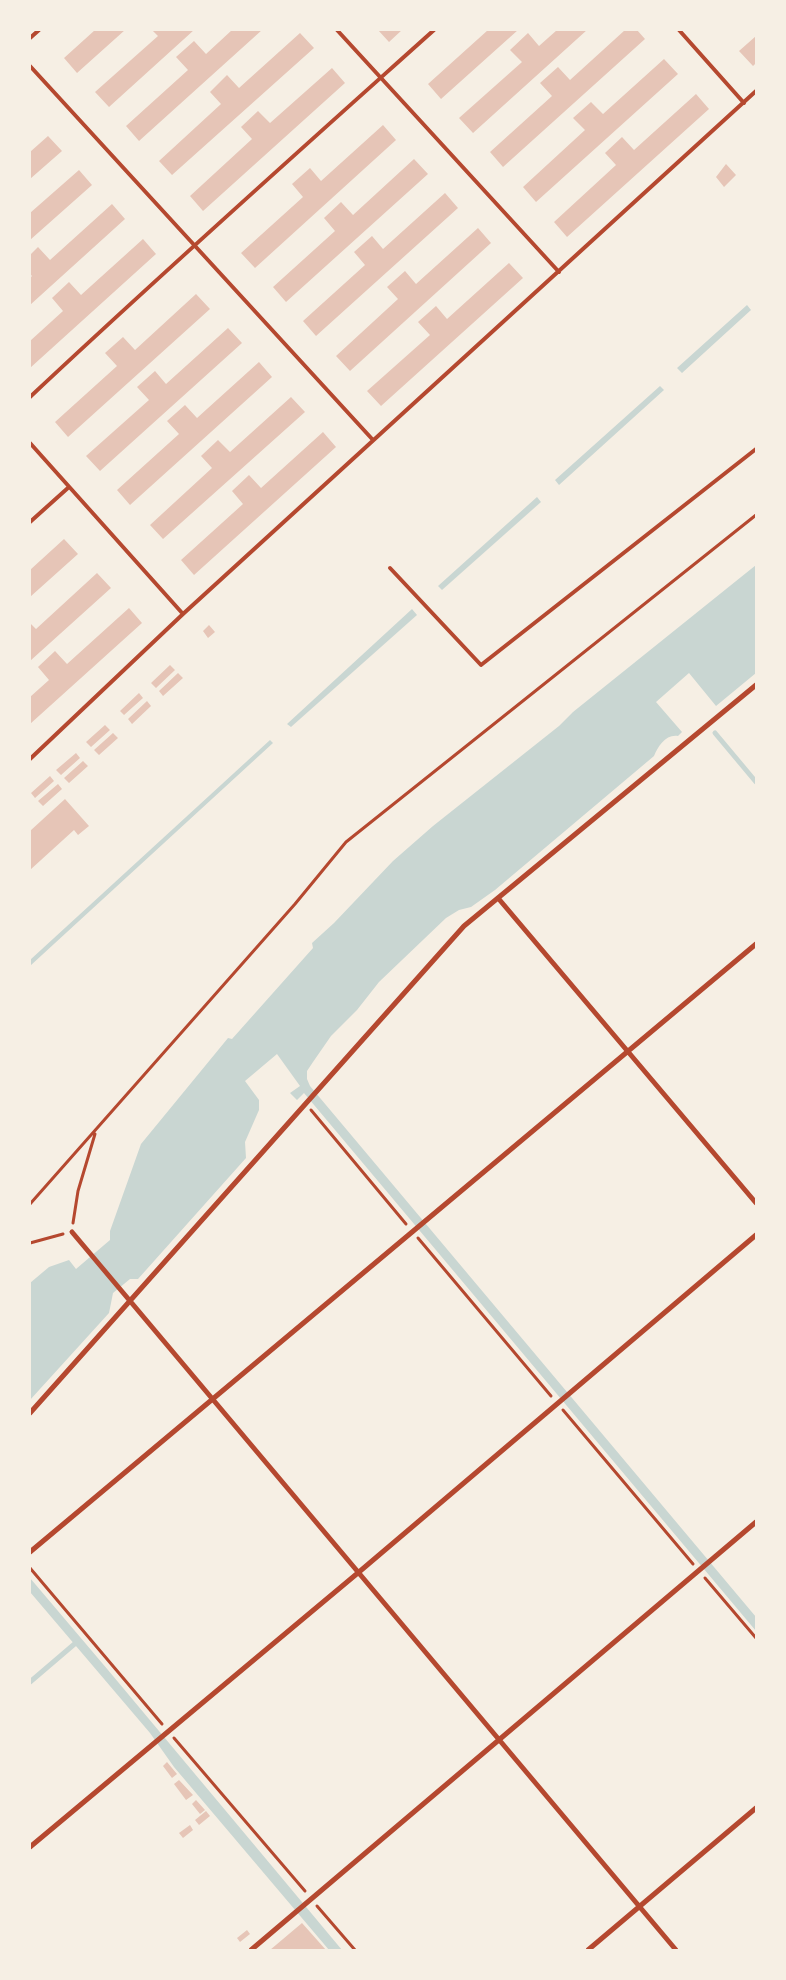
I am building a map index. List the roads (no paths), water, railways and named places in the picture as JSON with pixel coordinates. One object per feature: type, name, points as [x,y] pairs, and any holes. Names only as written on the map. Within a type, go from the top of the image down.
[{"type":"street","points":[[30,1413],[464,926],[756,685]]},
{"type":"street","points":[[498,898],[756,1203]]},
{"type":"street","points":[[30,1552],[756,944]]},
{"type":"street","points":[[72,1232],[676,1950]]},
{"type":"street","points":[[30,1847],[359,1572],[756,1235]]},
{"type":"street","points":[[252,1950],[756,1522]]},
{"type":"street","points":[[588,1950],[756,1808]]},
{"type":"lane","points":[[30,38],[39,30]]},
{"type":"lane","points":[[336,30],[559,272]]},
{"type":"lane","points":[[30,396],[434,30]]},
{"type":"lane","points":[[679,30],[744,103]]},
{"type":"lane","points":[[30,66],[373,440]]},
{"type":"lane","points":[[30,759],[183,614],[756,91]]},
{"type":"lane","points":[[30,444],[183,614]]},
{"type":"lane","points":[[390,568],[481,665],[756,449]]},
{"type":"lane","points":[[30,522],[69,487]]},
{"type":"waterway","points":[[715,733],[756,782]]},
{"type":"waterway","points":[[30,1682],[78,1641]]}]
